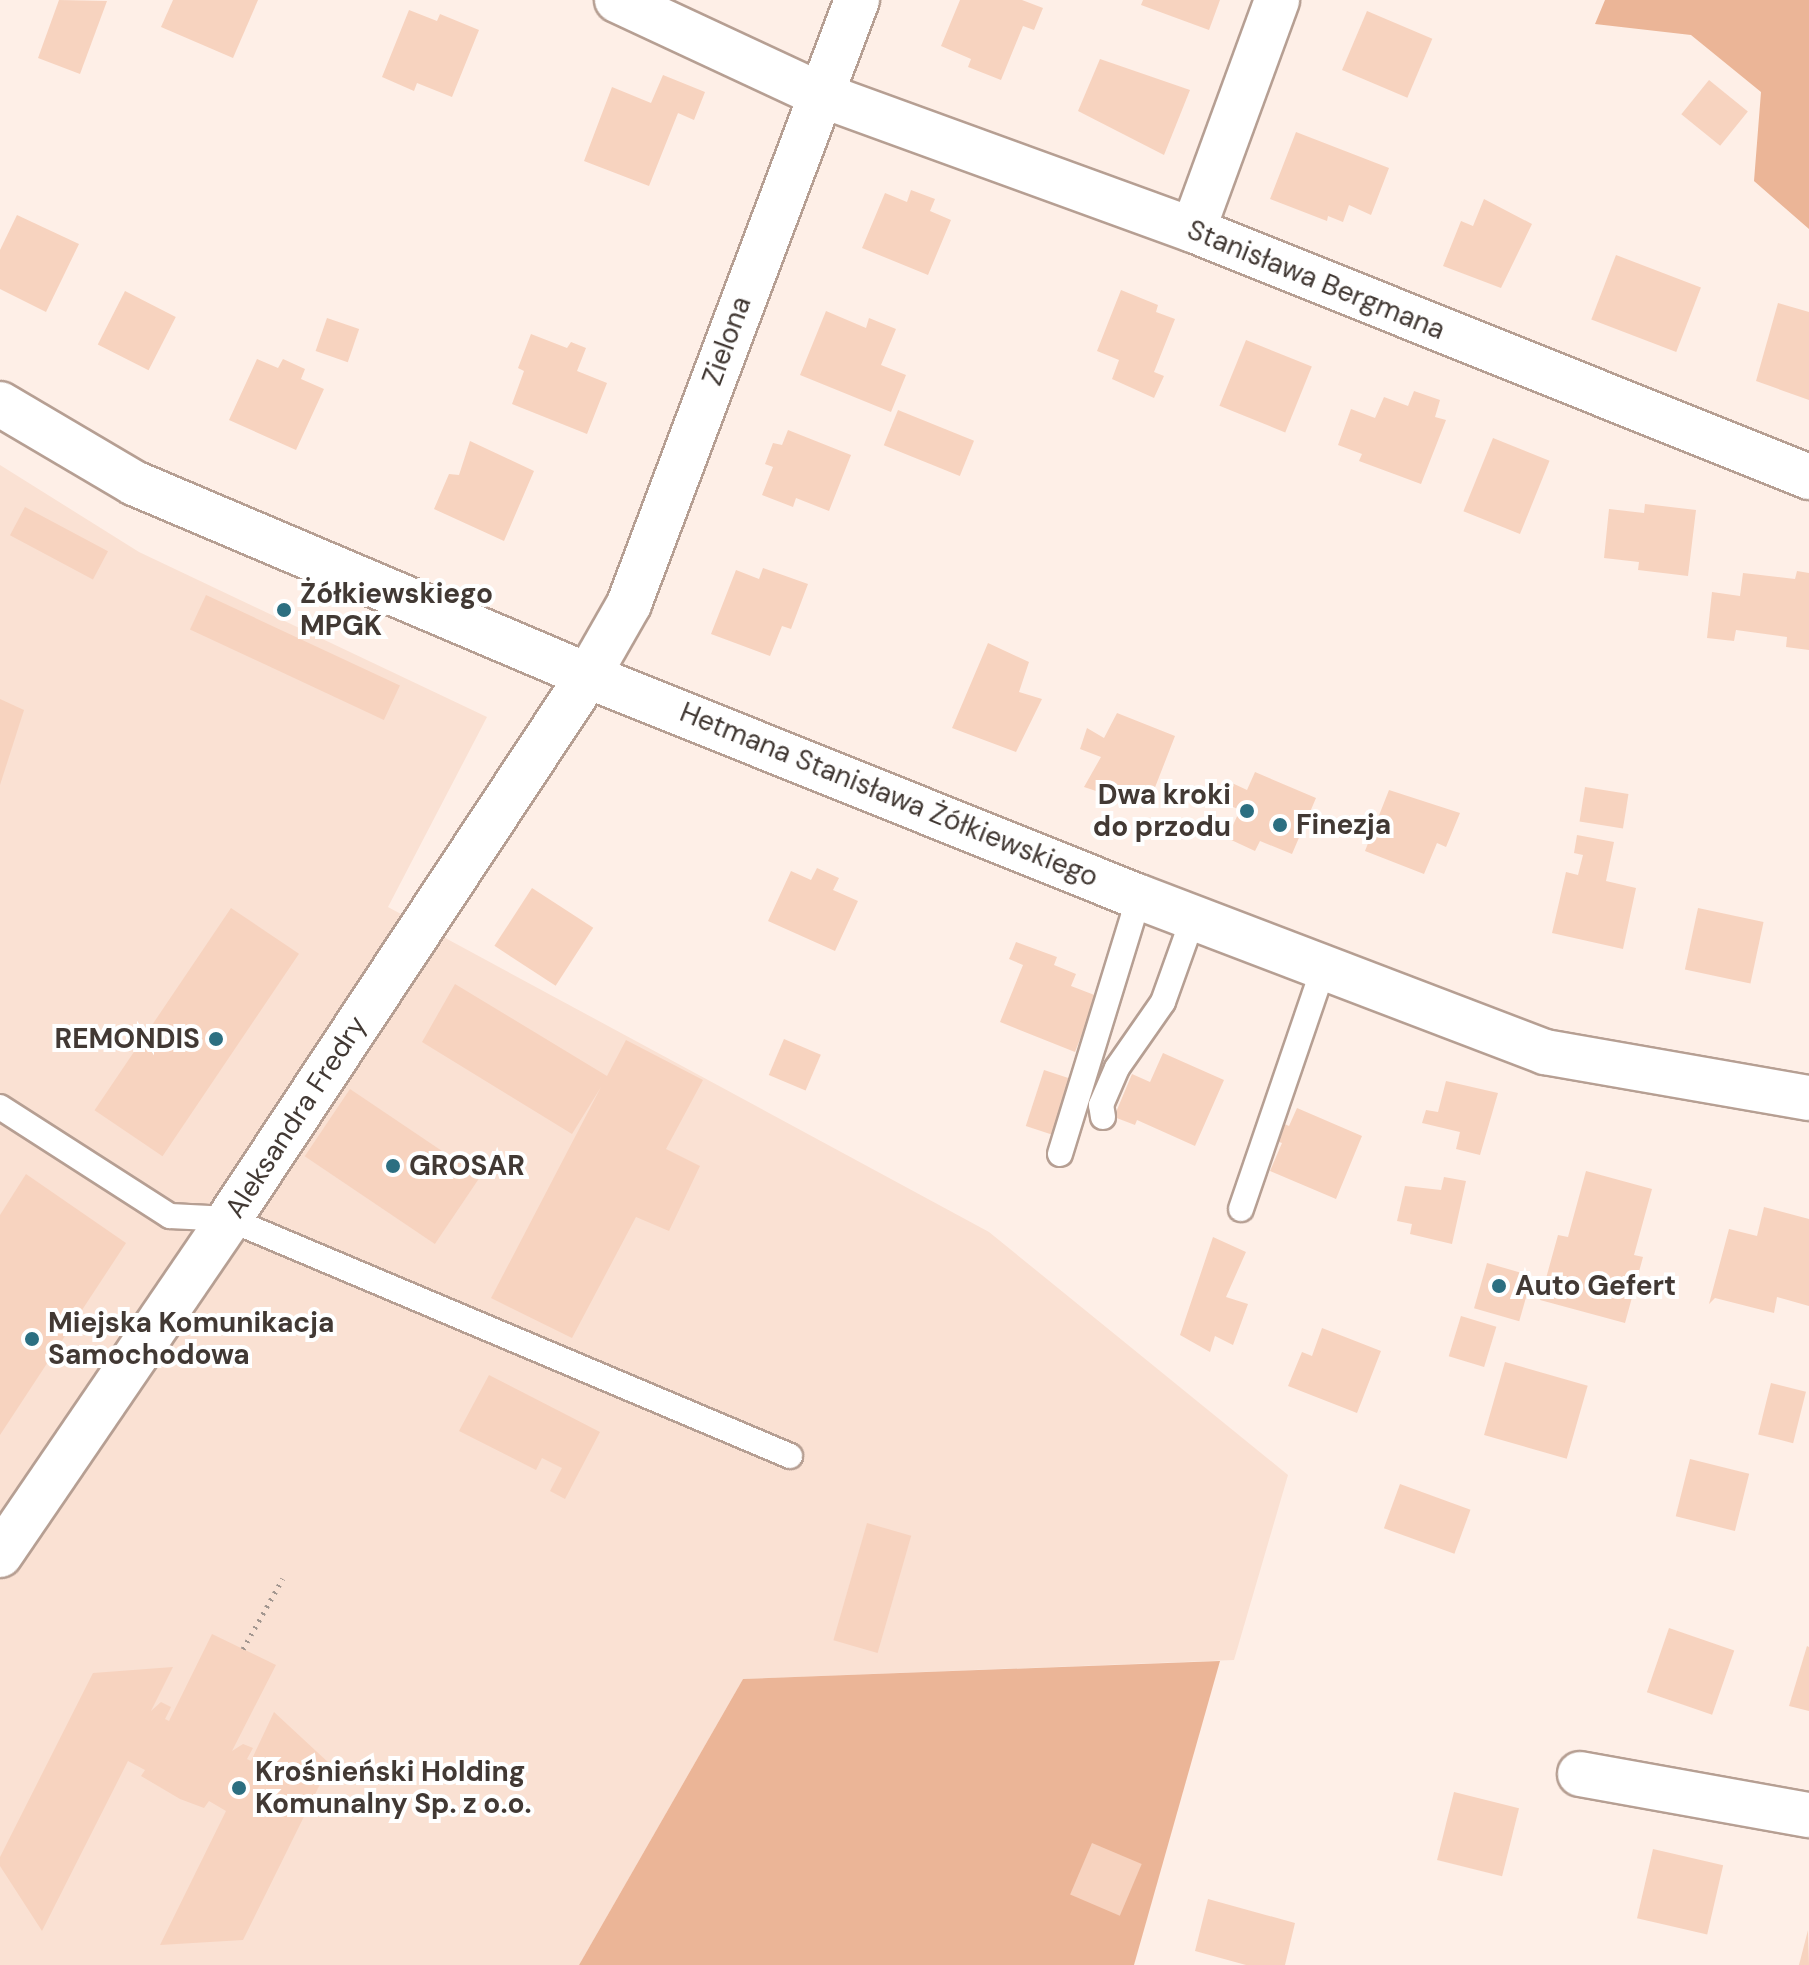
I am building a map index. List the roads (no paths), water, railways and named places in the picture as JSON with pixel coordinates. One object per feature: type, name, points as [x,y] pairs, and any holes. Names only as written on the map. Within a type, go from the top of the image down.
[{"type":"street","name":"Stanisława Bergmana","points":[[617,0],[819,94],[1193,230],[1809,477]]},
{"type":"street","name":"Zielona","points":[[588,676],[629,604],[857,0]]},
{"type":"street","points":[[1193,230],[1277,0]]},
{"type":"street","name":"Hetmana Stanisława Żółkiewskiego","points":[[0,404],[134,483],[588,676],[1193,918],[1545,1052],[1809,1098]]},
{"type":"street","name":"Aleksandra Fredry","points":[[0,1555],[229,1219],[588,676]]},
{"type":"street","points":[[1580,1774],[1809,1815]]},
{"type":"lane","points":[[1060,1154],[1139,897]]},
{"type":"lane","points":[[1103,1117],[1101,1105],[1117,1068],[1163,1002],[1193,918]]},
{"type":"lane","points":[[1241,1209],[1324,967]]},
{"type":"lane","points":[[0,1107],[170,1216],[229,1219],[790,1456]]},
{"type":"place","name":"Żółkiewskiego MPGK","points":[[284,610]]},
{"type":"place","name":"Dwa kroki do przodu","points":[[1247,811]]},
{"type":"place","name":"Finezja","points":[[1280,825]]},
{"type":"place","name":"REMONDIS","points":[[216,1039]]},
{"type":"place","name":"GROSAR","points":[[393,1166]]},
{"type":"place","name":"Auto Gefert","points":[[1499,1286]]},
{"type":"place","name":"Miejska Komunikacja Samochodowa","points":[[32,1339]]},
{"type":"place","name":"Krośnieński Holding Komunalny Sp. z o.o.","points":[[239,1788]]}]
